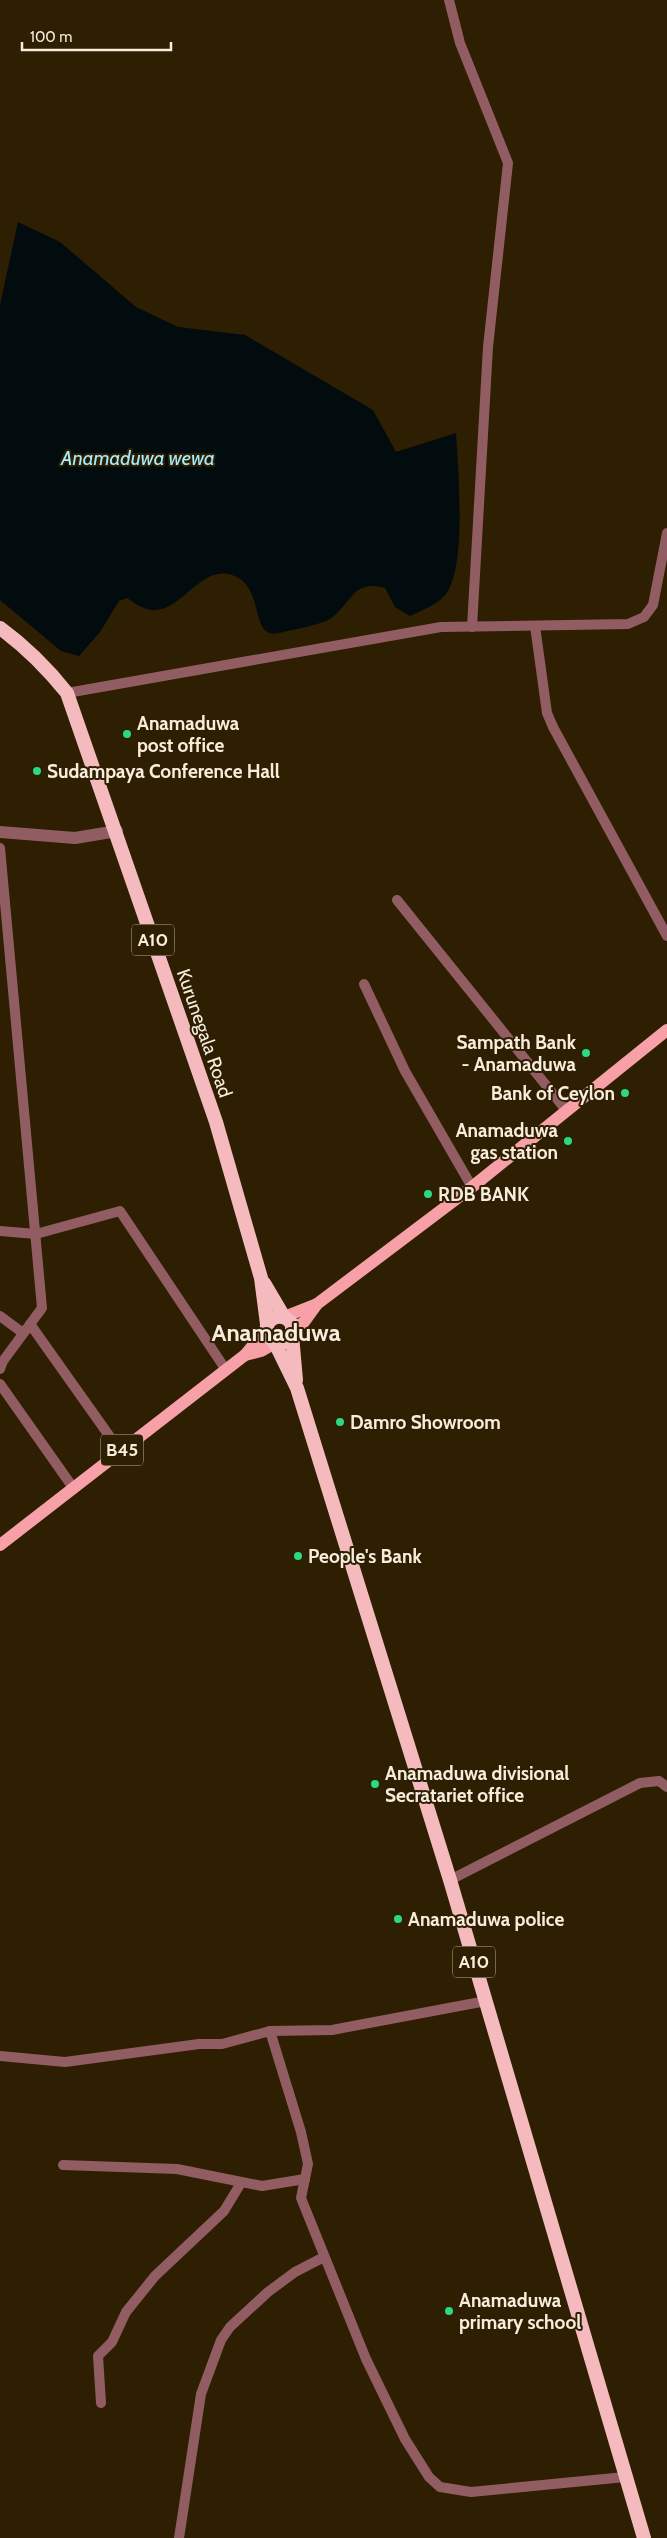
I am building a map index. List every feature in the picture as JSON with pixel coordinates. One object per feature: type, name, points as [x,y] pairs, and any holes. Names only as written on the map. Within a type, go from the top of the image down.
[{"type":"highway","name":"Kurunegala Road","points":[[0,628],[22,644],[50,671],[67,693],[117,832],[216,1122],[260,1278],[267,1327]]},
{"type":"highway","name":"Kurunegala Road","points":[[260,1278],[284,1317]]},
{"type":"highway","points":[[276,1316],[284,1317],[289,1320],[293,1332],[286,1342],[275,1342],[270,1340],[267,1327],[276,1316]]},
{"type":"highway","name":"A10","points":[[293,1332],[297,1388]]},
{"type":"highway","name":"A10","points":[[275,1342],[297,1388],[450,1880],[644,2538]]},
{"type":"main road","points":[[284,1317],[317,1304],[472,1187],[667,1030]]},
{"type":"main road","points":[[293,1332],[304,1322],[317,1304]]},
{"type":"main road","name":"B45","points":[[0,1545],[245,1355],[267,1327]]},
{"type":"main road","name":"B45","points":[[245,1355],[261,1351],[275,1342]]},
{"type":"street","points":[[449,0],[460,43],[508,164],[488,347],[472,627]]},
{"type":"street","points":[[67,693],[441,627],[628,624],[644,617],[654,605],[667,533]]},
{"type":"street","points":[[535,626],[547,713],[667,936]]},
{"type":"street","points":[[0,832],[76,838],[117,832]]},
{"type":"street","points":[[0,848],[42,1308],[3,1361],[0,1369]]},
{"type":"street","points":[[397,900],[566,1110]]},
{"type":"street","points":[[364,984],[405,1071],[472,1187]]},
{"type":"street","points":[[0,1231],[36,1234],[120,1211],[226,1370]]},
{"type":"street","points":[[0,1316],[23,1333]]},
{"type":"street","points":[[30,1324],[120,1451]]},
{"type":"street","points":[[0,1384],[74,1489]]},
{"type":"street","points":[[450,1880],[640,1783],[659,1781],[667,1787]]},
{"type":"street","points":[[0,2056],[65,2062],[199,2044],[222,2044],[270,2031],[332,2030],[486,2001]]},
{"type":"street","points":[[270,2031],[301,2132],[308,2164],[301,2198],[366,2359],[405,2440],[428,2477],[440,2487],[471,2492],[625,2477]]},
{"type":"street","points":[[63,2165],[177,2169],[262,2186],[305,2178]]},
{"type":"street","points":[[101,2403],[98,2356],[112,2342],[126,2312],[155,2276],[224,2210],[241,2183]]},
{"type":"street","points":[[178,2538],[200,2394],[221,2340],[230,2327],[268,2292],[295,2272],[324,2257]]},
{"type":"water","name":"Anamaduwa wewa","points":[[18,222],[60,242],[136,307],[178,327],[245,335],[373,410],[396,452],[456,433],[460,516],[459,540],[453,581],[446,594],[434,604],[410,616],[395,607],[385,588],[366,587],[353,594],[330,619],[279,633],[269,633],[263,628],[259,620],[248,588],[240,579],[228,574],[217,574],[206,579],[167,607],[156,610],[144,608],[127,598],[119,601],[100,632],[79,656],[61,651],[0,600],[0,305]]},
{"type":"place","name":"Anamaduwa post office","points":[[127,734]]},
{"type":"place","name":"Sudampaya Conference Hall","points":[[37,771]]},
{"type":"place","name":"Sampath Bank - Anamaduwa","points":[[586,1053]]},
{"type":"place","name":"Bank of Ceylon","points":[[625,1093]]},
{"type":"place","name":"Anamaduwa gas station","points":[[568,1141]]},
{"type":"place","name":"RDB BANK","points":[[428,1194]]},
{"type":"place","name":"Damro Showroom","points":[[340,1422]]},
{"type":"place","name":"People's Bank","points":[[298,1556]]},
{"type":"place","name":"Anamaduwa divisional Secratariet office","points":[[375,1784]]},
{"type":"place","name":"Anamaduwa police","points":[[398,1919]]},
{"type":"place","name":"Anamaduwa primary school","points":[[449,2311]]},
{"type":"district","name":"Anamaduwa","points":[[276,1333]]}]
